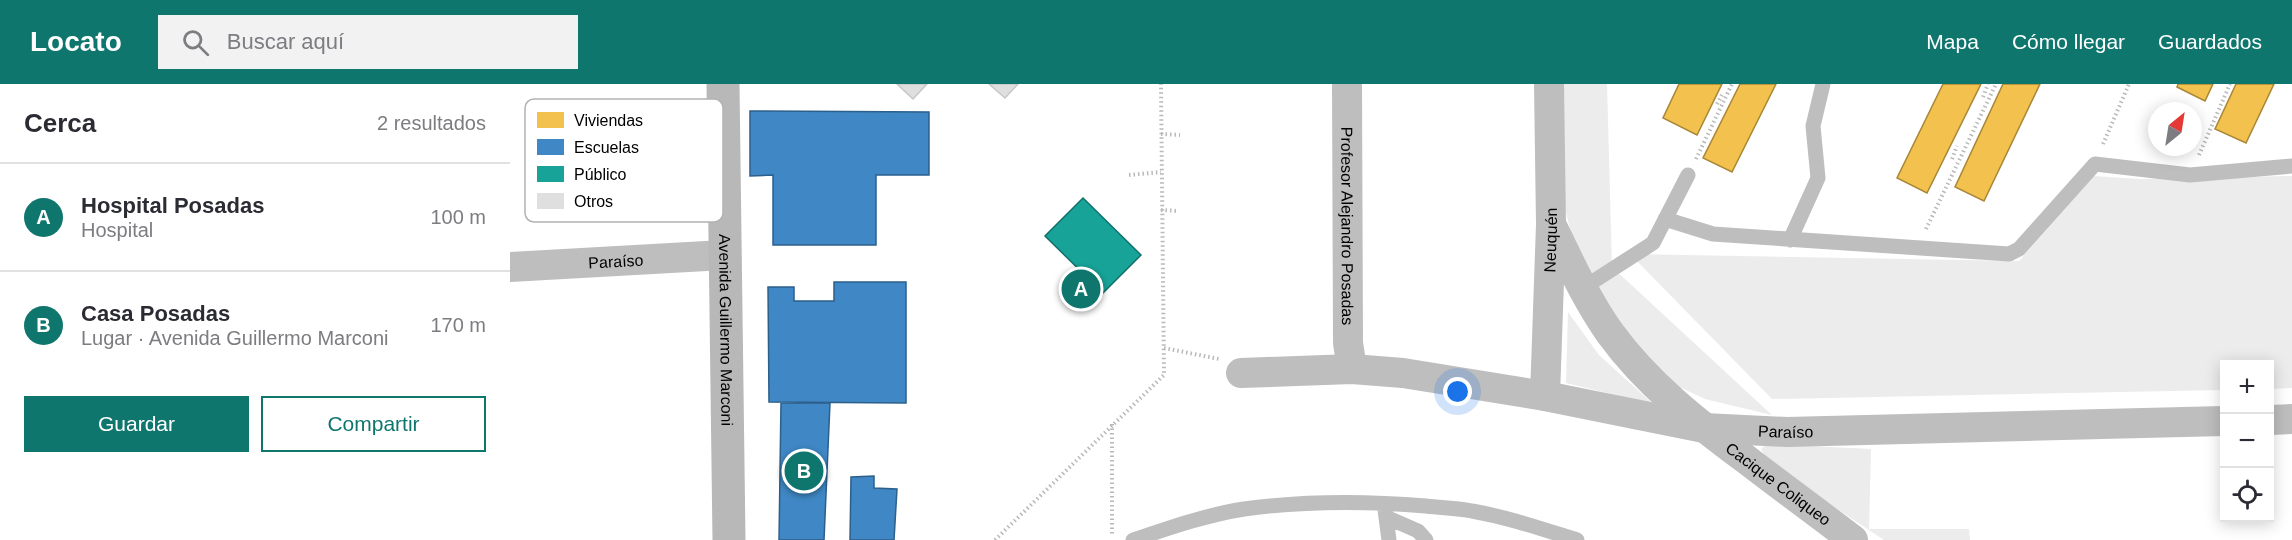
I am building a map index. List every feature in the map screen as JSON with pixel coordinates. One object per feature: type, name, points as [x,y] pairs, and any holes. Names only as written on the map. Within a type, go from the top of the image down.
[{"type":"main road","name":"Avenida Guillermo Marconi","points":[[723,84],[729,540]]},
{"type":"street","name":"Profesor Alejandro Posadas","points":[[1347,84],[1348,343],[1352,369]]},
{"type":"street","name":"Neuquén","points":[[1545,396],[1551,224],[1549,84]]},
{"type":"street","name":"Cacique Coliqueo","points":[[1551,224],[1582,288],[1610,333],[1636,364],[1670,399],[1704,428],[1853,540]]},
{"type":"street","name":"Paraíso","points":[[510,267],[724,255]]},
{"type":"street","name":"Paraíso","points":[[1233,366],[1352,369],[1403,373],[1545,396],[1704,428],[1787,432],[2220,421]]},
{"type":"street","points":[[2274,420],[2292,419]]},
{"type":"lane","points":[[1790,240],[1818,178],[1813,126],[1823,84]]},
{"type":"lane","points":[[1665,219],[1713,234],[2009,254],[2019,249],[2095,164],[2190,175],[2292,166]]},
{"type":"lane","points":[[1582,288],[1653,243],[1688,175]]},
{"type":"lane","points":[[1134,540],[1182,524],[1242,510],[1292,504],[1385,511],[1470,510],[1577,540]]},
{"type":"lane","points":[[1385,511],[1389,540]]},
{"type":"lane","points":[[1385,511],[1418,531],[1426,540]]},
{"type":"path","points":[[995,540],[1164,375],[1161,84]]},
{"type":"path","points":[[1688,175],[1732,84]]},
{"type":"path","points":[[1983,97],[1988,84]]},
{"type":"path","points":[[1917,248],[1996,84]]},
{"type":"path","points":[[2095,164],[2130,84]]},
{"type":"path","points":[[2190,175],[2230,84]]},
{"type":"path","points":[[1717,104],[1722,94]]},
{"type":"path","points":[[1161,135],[1180,135]]},
{"type":"path","points":[[1952,159],[1957,146]]},
{"type":"path","points":[[1129,175],[1161,172]]},
{"type":"path","points":[[1161,210],[1178,212]]},
{"type":"path","points":[[1164,348],[1233,366]]},
{"type":"path","points":[[1112,424],[1112,540]]},
{"type":"shaded area","points":[[1562,84],[1607,84],[1612,267],[1772,415],[1705,399],[1677,386],[1628,342],[1576,254],[1563,200]]},
{"type":"shaded area","points":[[2094,176],[2140,179],[2292,176],[2292,388],[2274,389],[2274,360],[2220,360],[2220,390],[1772,399],[1630,254],[2019,261]]},
{"type":"shaded area","points":[[1568,312],[1599,355],[1653,404],[1566,383]]},
{"type":"shaded area","points":[[1767,444],[1871,449],[1869,529],[1969,529],[1970,540],[1884,540],[1769,464],[1761,449]]},
{"type":"building: Viviendas","points":[[1679,84],[1722,84],[1697,135],[1663,118]]},
{"type":"building: Viviendas","points":[[1740,84],[1776,84],[1732,172],[1703,158]]},
{"type":"building: Viviendas","points":[[1943,84],[1981,84],[1927,193],[1897,178]]},
{"type":"building: Viviendas","points":[[2003,84],[2040,84],[1984,201],[1955,187]]},
{"type":"building: Viviendas","points":[[2178,84],[2213,84],[2205,101],[2177,87]]},
{"type":"building: Viviendas","points":[[2236,84],[2274,84],[2246,143],[2215,129]]},
{"type":"building: Escuelas","points":[[750,111],[929,112],[929,175],[876,175],[876,245],[773,245],[773,175],[750,176]]},
{"type":"building: Escuelas","points":[[834,282],[906,282],[906,403],[769,402],[768,287],[794,287],[794,301],[834,301]]},
{"type":"building: Escuelas","points":[[781,403],[830,403],[824,540],[779,540]]},
{"type":"building: Escuelas","points":[[874,476],[874,488],[897,489],[894,540],[850,540],[851,477]]},
{"type":"building: Público","points":[[1083,198],[1141,255],[1103,293],[1045,236]]},
{"type":"building: Otros","points":[[897,84],[927,84],[913,99]]},
{"type":"building: Otros","points":[[989,84],[1018,84],[1005,98]]},
{"type":"place","name":"Hospital Posadas","points":[[1081,289]]},
{"type":"place","name":"Casa Posadas","points":[[804,471]]}]
